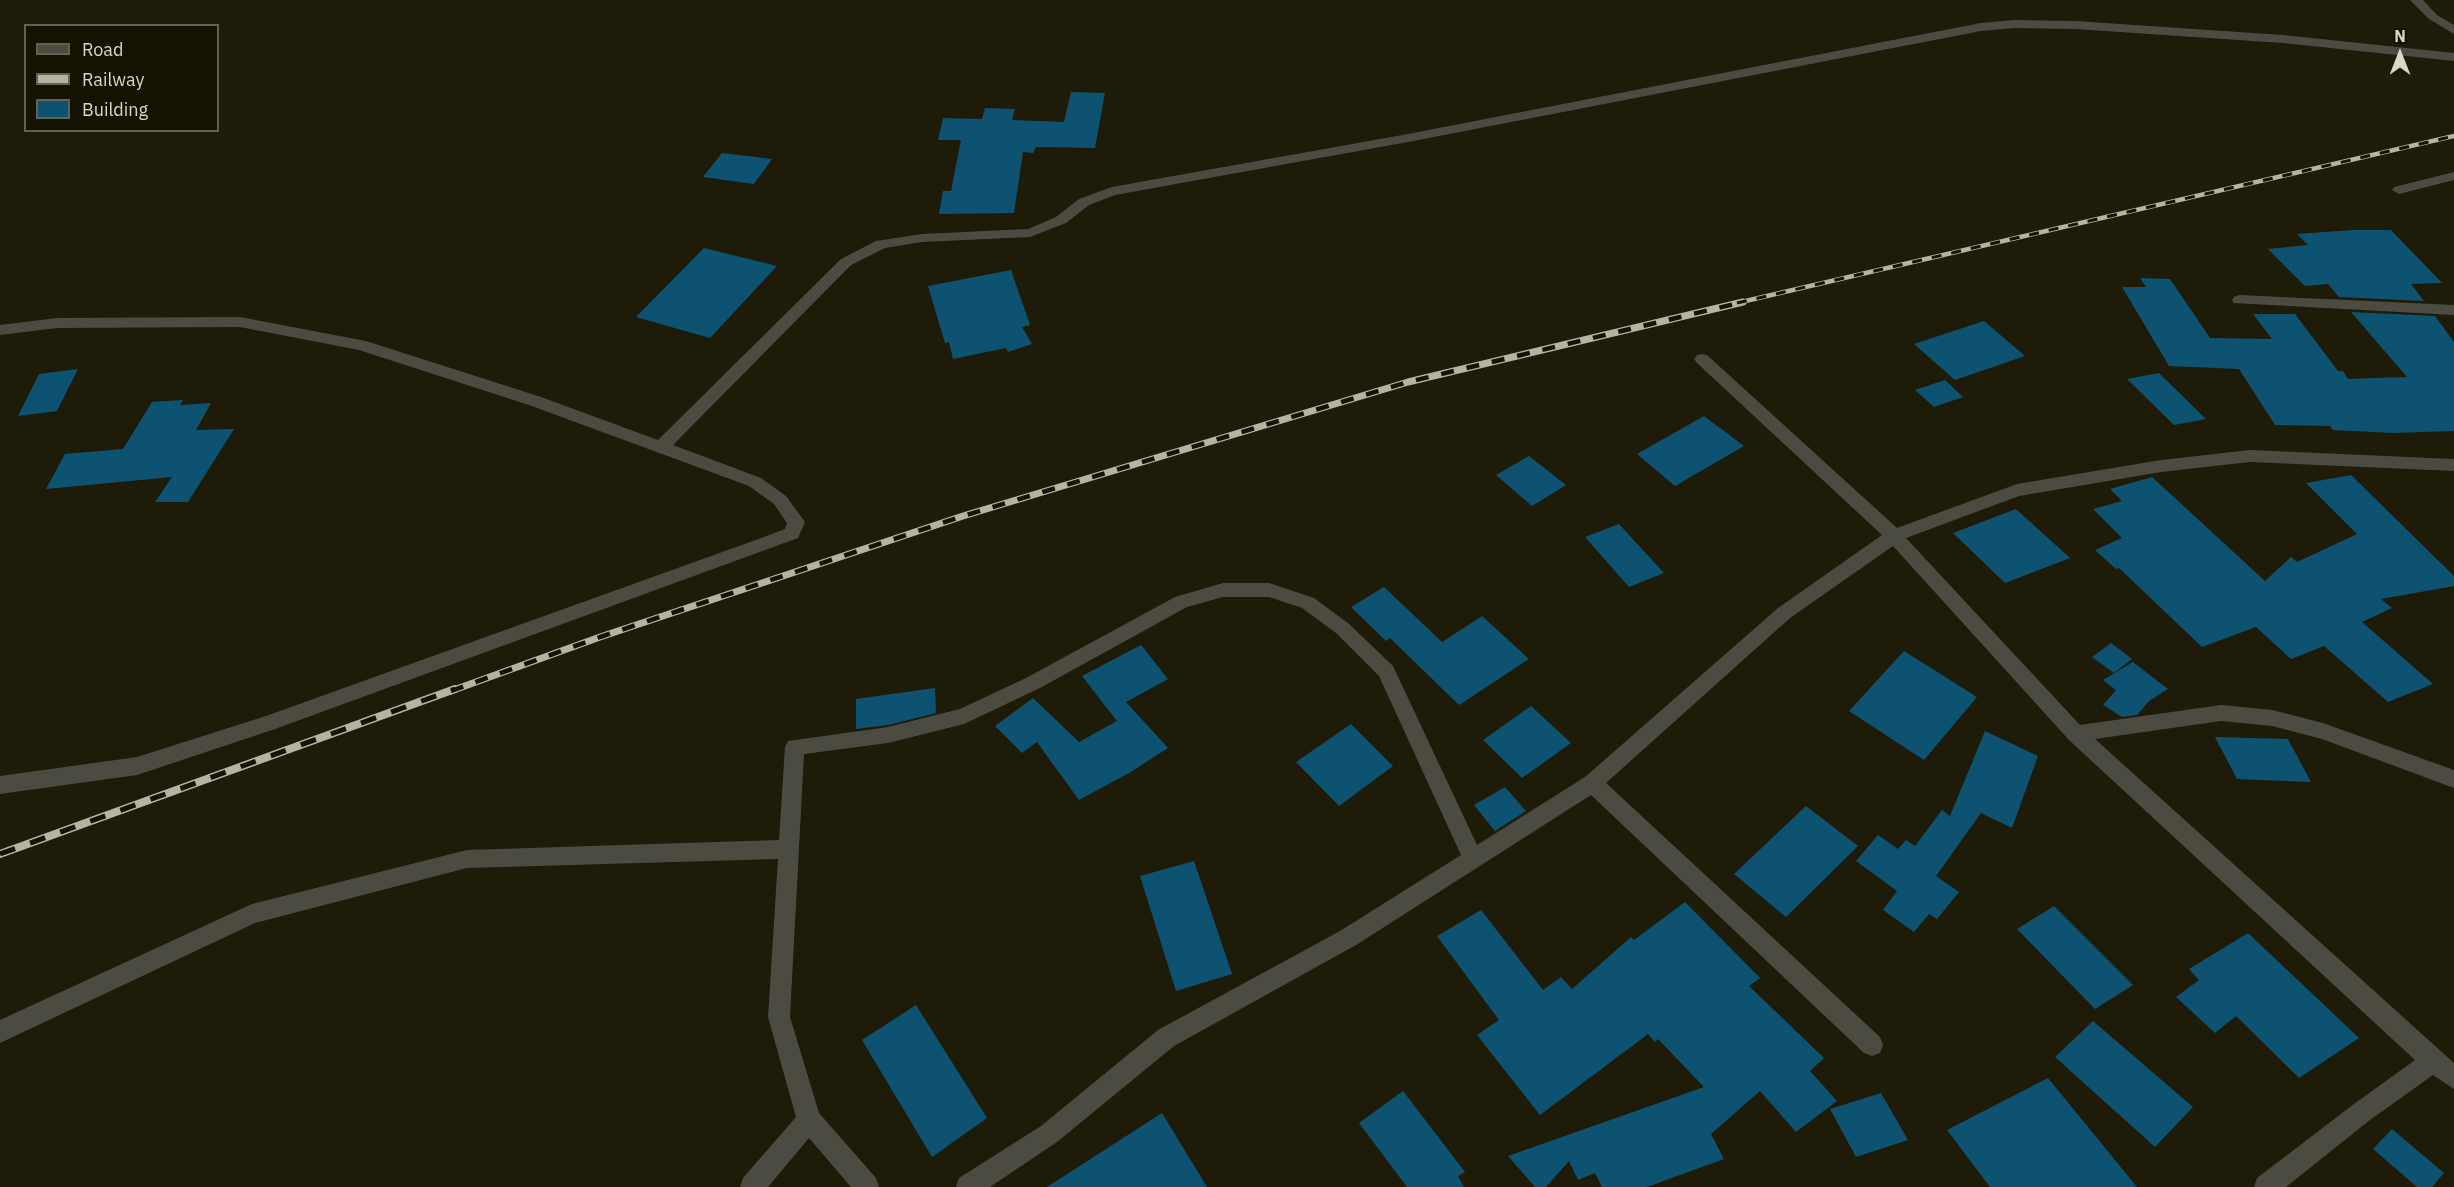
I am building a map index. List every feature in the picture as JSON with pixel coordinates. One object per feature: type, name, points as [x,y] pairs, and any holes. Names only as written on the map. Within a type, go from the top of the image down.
[{"type":"street","points":[[2416,0],[2433,17],[2454,30]]},
{"type":"street","points":[[660,447],[846,262],[881,244],[922,238],[1030,233],[1061,220],[1084,202],[1112,191],[1408,138],[1981,27],[2014,24],[2075,25],[2283,39],[2454,57]]},
{"type":"street","points":[[2399,190],[2454,176]]},
{"type":"street","points":[[2239,300],[2454,310]]},
{"type":"street","points":[[0,330],[57,323],[240,322],[361,345],[535,401],[755,483],[780,500],[796,522],[792,533],[268,723],[137,766],[0,785]]},
{"type":"street","points":[[1701,359],[1894,536],[2076,734],[2433,1061],[2454,1077]]},
{"type":"street","points":[[968,1187],[1049,1134],[1166,1038],[1348,938],[1593,783],[1784,613],[1894,536],[2017,490],[2161,466],[2250,456],[2454,465]]},
{"type":"street","points":[[867,1187],[808,1120],[779,1017],[795,747],[888,735],[964,716],[1033,683],[1181,602],[1223,590],[1269,590],[1308,603],[1342,628],[1386,671],[1473,858]]},
{"type":"street","points":[[2076,734],[2221,713],[2272,718],[2323,731],[2454,779]]},
{"type":"street","points":[[1593,783],[1872,1044]]},
{"type":"street","points":[[0,1032],[252,914],[467,858],[789,849]]},
{"type":"street","points":[[2266,1187],[2362,1112],[2433,1061]]},
{"type":"street","points":[[752,1187],[808,1120]]},
{"type":"building","points":[[1071,92],[1105,93],[1095,148],[1036,147],[1033,153],[1023,152],[1014,213],[939,214],[943,191],[951,191],[961,140],[938,140],[943,118],[982,119],[985,108],[1015,109],[1012,120],[1064,122]]},
{"type":"building","points":[[722,153],[772,159],[754,184],[703,177]]},
{"type":"building","points":[[2391,230],[2442,283],[2411,284],[2424,301],[2339,297],[2328,284],[2305,286],[2268,249],[2308,245],[2297,234]]},
{"type":"building","points":[[704,248],[777,266],[710,338],[636,317]]},
{"type":"building","points":[[1011,270],[1030,325],[1022,327],[1032,344],[1008,352],[1006,348],[953,359],[949,342],[945,343],[928,286]]},
{"type":"building","points":[[2140,278],[2170,279],[2210,338],[2272,339],[2253,314],[2295,314],[2338,371],[2343,371],[2348,379],[2407,377],[2351,312],[2435,316],[2454,342],[2454,431],[2393,433],[2333,430],[2330,426],[2275,425],[2239,369],[2169,366],[2122,287],[2146,287]]},
{"type":"building","points":[[1984,321],[2025,356],[1955,380],[1914,344]]},
{"type":"building","points":[[78,369],[57,411],[18,416],[39,374]]},
{"type":"building","points":[[2159,373],[2206,419],[2174,425],[2127,379]]},
{"type":"building","points":[[1945,380],[1963,397],[1934,407],[1915,390]]},
{"type":"building","points":[[183,400],[180,405],[211,403],[196,430],[234,429],[188,502],[155,502],[172,477],[46,489],[65,454],[123,449],[152,402]]},
{"type":"building","points":[[1704,416],[1744,446],[1675,486],[1637,454]]},
{"type":"building","points":[[1529,456],[1566,485],[1532,506],[1496,475]]},
{"type":"building","points":[[2351,475],[2454,576],[2454,586],[2381,599],[2392,608],[2362,622],[2433,684],[2388,702],[2324,646],[2291,659],[2256,627],[2202,647],[2119,568],[2116,569],[2095,550],[2122,538],[2093,509],[2122,501],[2110,489],[2152,477],[2265,581],[2291,557],[2297,562],[2357,534],[2306,483]]},
{"type":"building","points":[[2016,509],[2070,558],[2005,583],[1953,533]]},
{"type":"building","points":[[1619,524],[1664,573],[1629,587],[1585,537]]},
{"type":"building","points":[[1384,587],[1442,642],[1482,616],[1529,659],[1459,705],[1390,638],[1386,641],[1351,607]]},
{"type":"building","points":[[2111,643],[2132,659],[2114,673],[2092,657]]},
{"type":"building","points":[[1141,645],[1168,679],[1126,702],[1168,748],[1129,773],[1079,800],[1037,742],[1022,753],[995,726],[1033,698],[1079,742],[1117,721],[1082,676]]},
{"type":"building","points":[[1904,651],[1977,697],[1924,760],[1849,711]]},
{"type":"building","points":[[2133,662],[2168,689],[2149,701],[2137,715],[2122,717],[2103,705],[2116,690],[2103,680]]},
{"type":"building","points":[[935,688],[936,713],[888,725],[856,729],[856,699]]},
{"type":"building","points":[[1531,706],[1571,743],[1522,778],[1483,740]]},
{"type":"building","points":[[1351,724],[1393,766],[1339,806],[1296,762]]},
{"type":"building","points":[[1985,731],[2038,756],[2012,828],[1981,813],[1936,876],[1959,892],[1937,919],[1929,914],[1914,932],[1883,910],[1897,891],[1856,861],[1878,835],[1898,849],[1906,840],[1915,846],[1942,810],[1950,816]]},
{"type":"building","points":[[2215,737],[2288,739],[2311,782],[2237,779]]},
{"type":"building","points":[[1505,787],[1526,811],[1495,831],[1474,805]]},
{"type":"building","points":[[1806,806],[1858,846],[1786,917],[1734,874]]},
{"type":"building","points":[[1194,861],[1232,974],[1176,991],[1140,876]]},
{"type":"building","points":[[1685,902],[1760,978],[1749,986],[1824,1058],[1810,1071],[1837,1101],[1796,1132],[1760,1091],[1711,1134],[1724,1159],[1647,1187],[1602,1187],[1595,1173],[1578,1180],[1569,1161],[1546,1187],[1535,1187],[1508,1156],[1704,1087],[1658,1039],[1655,1042],[1648,1034],[1540,1115],[1477,1035],[1499,1020],[1437,936],[1481,910],[1543,990],[1561,977],[1572,989],[1631,937],[1634,940]]},
{"type":"building","points":[[2054,906],[2133,985],[2095,1009],[2017,929]]},
{"type":"building","points":[[2248,933],[2359,1038],[2299,1078],[2236,1016],[2215,1033],[2176,997],[2199,980],[2189,969]]},
{"type":"building","points":[[916,1005],[987,1118],[932,1157],[862,1040]]},
{"type":"building","points":[[2093,1021],[2193,1107],[2155,1147],[2055,1057]]},
{"type":"building","points":[[2048,1078],[2137,1187],[1990,1187],[1947,1130]]},
{"type":"building","points":[[1403,1091],[1465,1172],[1458,1176],[1464,1187],[1407,1187],[1359,1123]]},
{"type":"building","points":[[1881,1093],[1908,1140],[1856,1157],[1830,1109]]},
{"type":"building","points":[[1162,1113],[1207,1187],[1047,1187]]},
{"type":"building","points":[[2392,1129],[2444,1173],[2432,1187],[2417,1187],[2373,1149]]},
{"type":"railway","points":[[1737,303],[2454,136]]},
{"type":"railway","points":[[451,691],[600,637],[963,516],[1408,382],[1743,302]]},
{"type":"railway","points":[[0,854],[455,689]]}]
